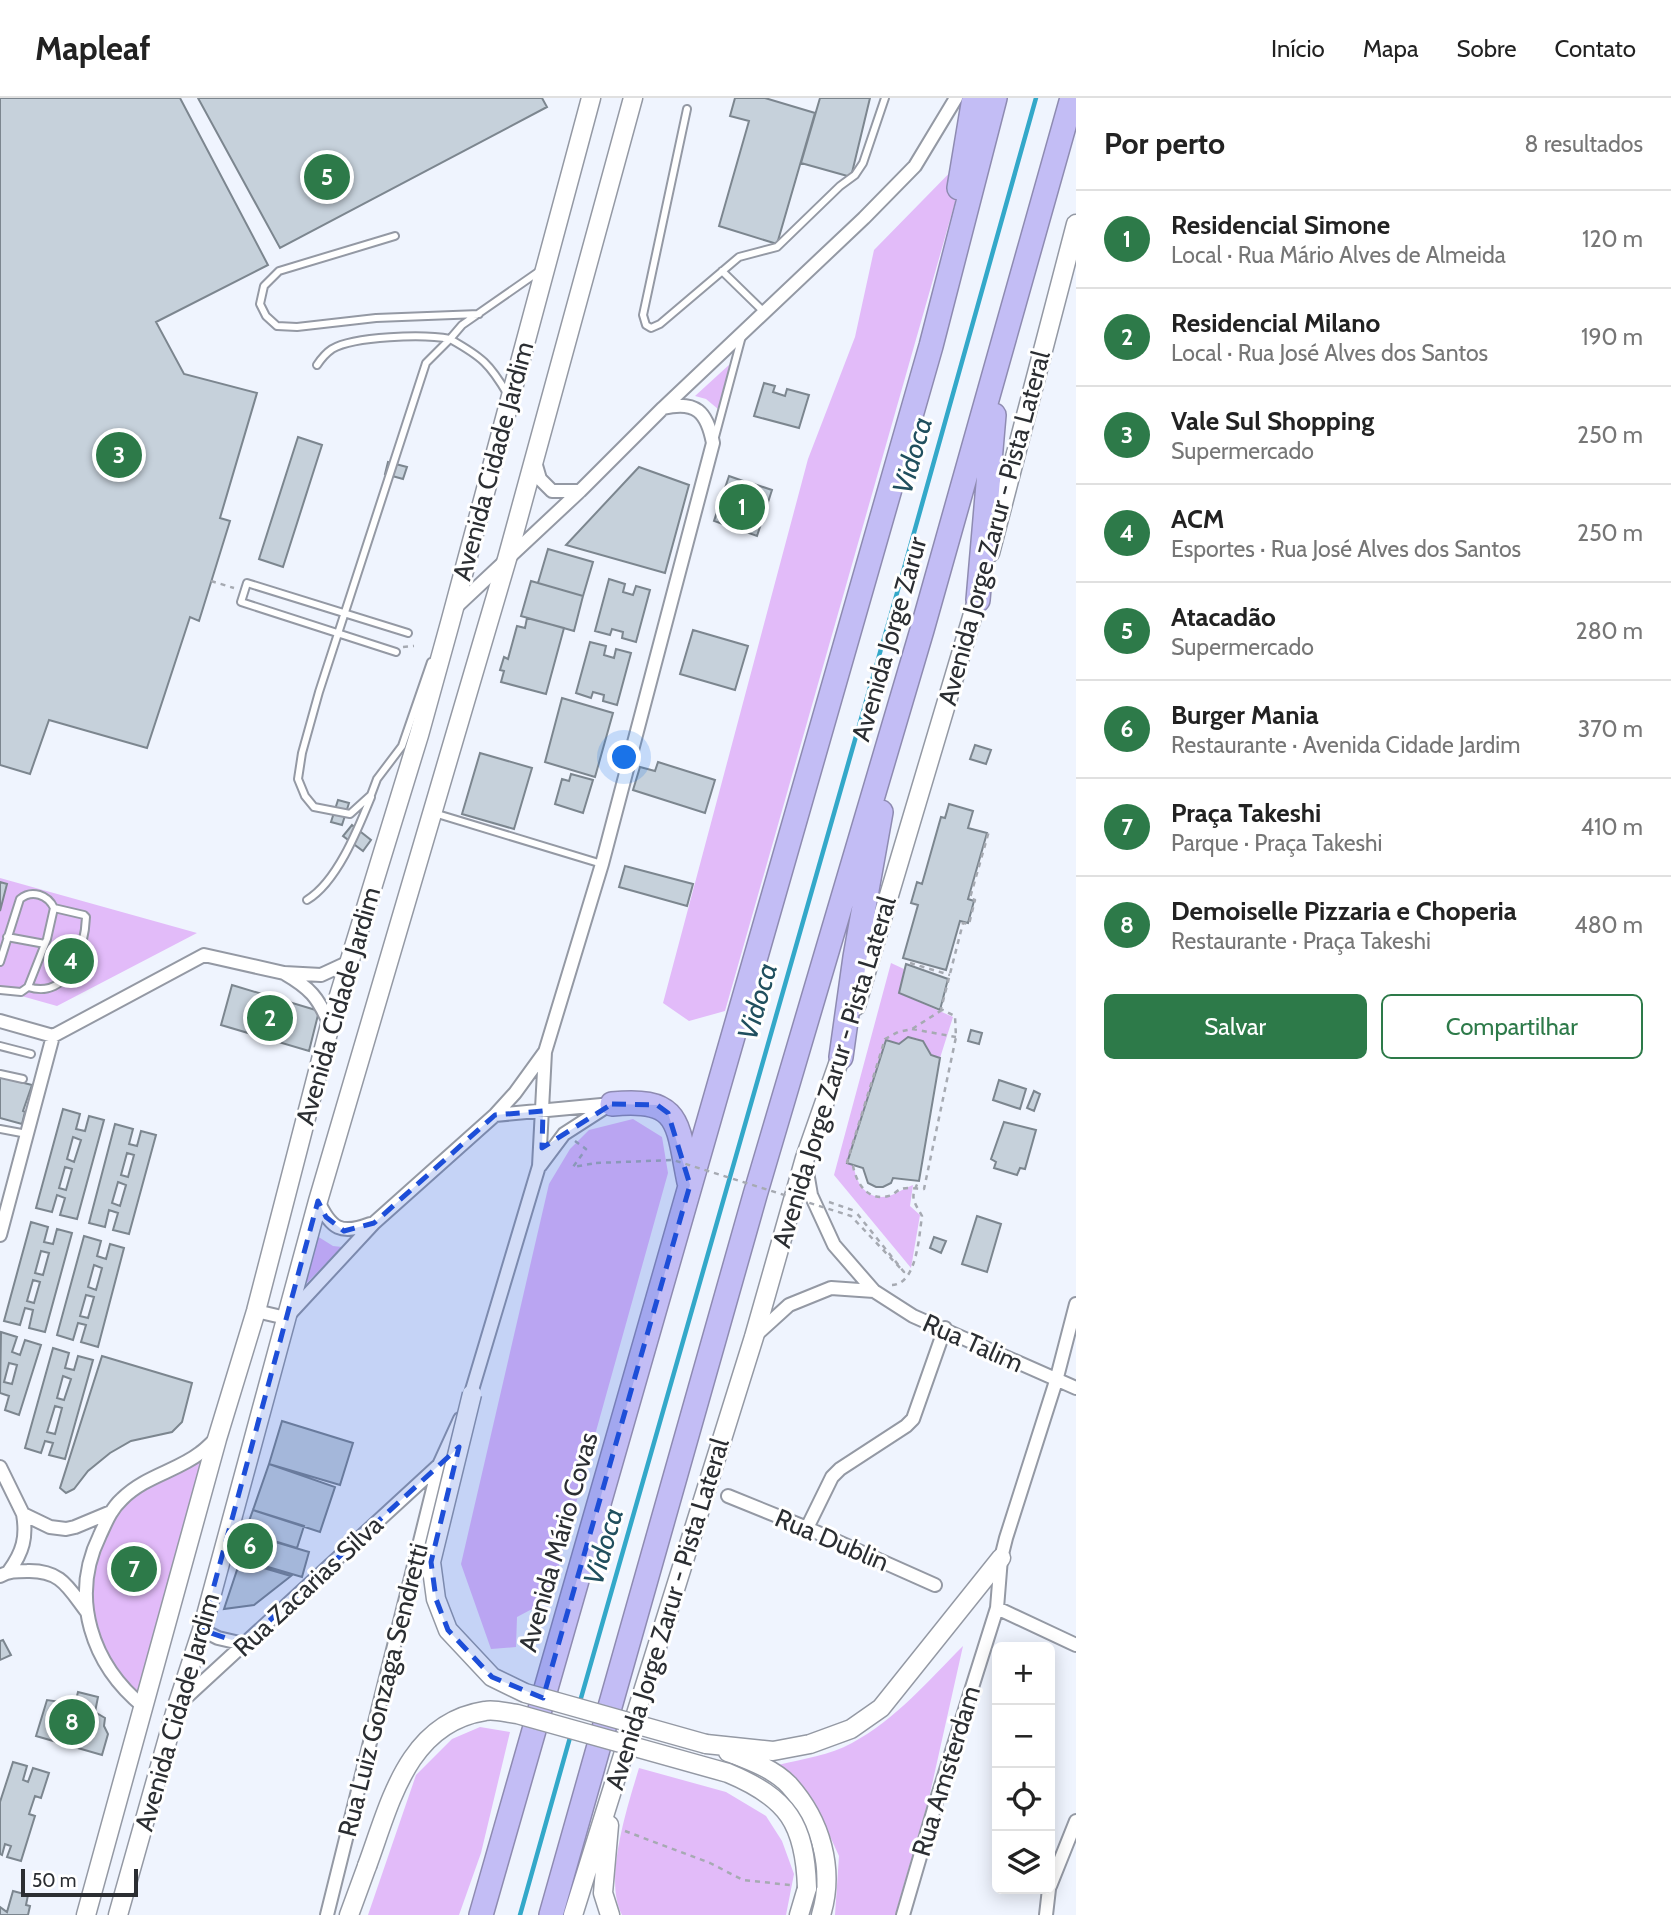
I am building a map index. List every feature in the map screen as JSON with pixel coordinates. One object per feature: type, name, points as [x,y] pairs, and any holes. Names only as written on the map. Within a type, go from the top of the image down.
[{"type":"highway","points":[[931,346],[974,98]]},
{"type":"highway","name":"Avenida Jorge Zarur","points":[[690,1185],[931,346],[995,98]]},
{"type":"highway","name":"Avenida Jorge Zarur","points":[[551,1915],[755,1195],[922,630],[1072,98]]},
{"type":"highway","points":[[978,600],[992,431],[1007,328]]},
{"type":"highway","points":[[841,1057],[855,957],[888,776],[922,630]]},
{"type":"highway","points":[[612,1104],[634,1101],[657,1105],[668,1114],[676,1124],[690,1185]]},
{"type":"highway","name":"Avenida Mário Covas","points":[[481,1915],[690,1185]]},
{"type":"main road","name":"Avenida Cidade Jardim","points":[[86,1915],[217,1438],[256,1311],[330,1025],[452,616],[591,98]]},
{"type":"main road","name":"Avenida Cidade Jardim","points":[[118,1915],[177,1706],[202,1630],[318,1201],[507,559],[633,98]]},
{"type":"main road","name":"Avenida Jorge Zarur - Pista Lateral","points":[[573,1915],[754,1337],[805,1158],[841,1057],[978,600],[1076,224]]},
{"type":"main road","points":[[472,1394],[431,1562],[436,1599],[448,1630],[492,1677],[525,1693],[706,1744],[758,1763],[788,1784],[823,1844],[827,1871],[826,1898],[821,1915]]},
{"type":"main road","points":[[706,1744],[773,1751],[810,1744],[851,1729],[881,1709],[1001,1558]]},
{"type":"main road","points":[[349,1915],[405,1767],[417,1750],[435,1733],[464,1717],[487,1710],[517,1714],[728,1773],[756,1785],[780,1802],[796,1826],[806,1856],[807,1888],[799,1915]]},
{"type":"main road","points":[[610,1915],[603,1893],[615,1778]]},
{"type":"street","points":[[452,616],[507,559],[915,166],[956,98]]},
{"type":"street","points":[[439,1465],[472,1394],[540,1166],[545,1052],[602,864],[713,443],[710,427],[702,412],[678,405],[663,408]]},
{"type":"street","name":"Avenida Cidade Jardim","points":[[533,458],[540,479],[552,491],[580,491]]},
{"type":"street","points":[[0,1021],[53,1036],[204,955],[284,973],[321,975],[348,963]]},
{"type":"street","points":[[284,973],[305,985],[315,995],[330,1025]]},
{"type":"street","points":[[0,1235],[53,1036]]},
{"type":"street","points":[[256,1311],[286,1318],[374,1223],[495,1115],[545,1052]]},
{"type":"street","points":[[495,1115],[612,1104]]},
{"type":"street","points":[[540,1166],[564,1135],[612,1104]]},
{"type":"street","name":"Rua Talim","points":[[805,1158],[811,1195],[834,1245],[874,1291],[913,1316],[1076,1388]]},
{"type":"street","points":[[318,1201],[326,1217],[344,1231],[374,1223]]},
{"type":"street","name":"Rua Talim","points":[[754,1337],[789,1305],[831,1289],[874,1291]]},
{"type":"street","name":"Rua Amsterdam","points":[[904,1915],[936,1802],[997,1608],[1001,1558],[1056,1381],[1076,1304]]},
{"type":"street","points":[[807,1528],[832,1476],[913,1419],[944,1328]]},
{"type":"street","points":[[144,1707],[125,1692],[113,1676],[92,1636],[86,1586],[89,1565],[96,1542],[111,1512],[122,1499],[139,1486],[199,1454],[217,1438]]},
{"type":"street","name":"Rua Zacarias Silva","points":[[177,1706],[439,1465]]},
{"type":"street","name":"Rua Luiz Gonzaga Sendretti","points":[[327,1915],[439,1465]]},
{"type":"street","points":[[0,1467],[23,1514],[26,1530],[20,1557],[5,1573]]},
{"type":"street","name":"Rua Dublin","points":[[728,1496],[935,1585]]},
{"type":"street","points":[[23,1514],[50,1527],[66,1529],[111,1512]]},
{"type":"street","points":[[5,1573],[44,1571],[57,1577],[88,1612]]},
{"type":"street","points":[[997,1608],[1076,1645]]},
{"type":"street","points":[[202,1630],[218,1638],[244,1644]]},
{"type":"street","points":[[1055,1874],[1076,1821]]},
{"type":"street","points":[[1046,1915],[1049,1894]]},
{"type":"lane","points":[[687,109],[643,315],[646,325],[651,328],[660,324],[739,257],[777,247],[855,175],[863,163],[885,98]]},
{"type":"lane","points":[[395,236],[279,271],[264,286],[260,304],[266,316],[277,326],[297,327],[376,317],[480,314]]},
{"type":"lane","points":[[372,795],[351,814],[341,814],[314,807],[305,796],[298,779],[302,753],[319,692],[426,363],[462,325],[544,268]]},
{"type":"lane","points":[[722,271],[764,312]]},
{"type":"lane","points":[[713,443],[744,331]]},
{"type":"lane","points":[[317,365],[326,354],[345,343],[402,337],[450,339],[477,354],[492,368],[510,398]]},
{"type":"lane","points":[[396,652],[241,602],[247,583],[408,633]]},
{"type":"lane","points":[[307,900],[325,885],[357,831],[377,779],[402,746],[431,661],[452,616]]},
{"type":"lane","points":[[432,812],[602,864]]},
{"type":"lane","points":[[0,962],[23,896],[33,893],[49,899],[54,908],[45,944],[28,987],[21,992],[0,990]]},
{"type":"lane","points":[[28,987],[38,990],[52,987],[68,974],[79,955],[86,916],[54,908]]},
{"type":"lane","points":[[7,937],[45,944]]},
{"type":"lane","points":[[0,1046],[31,1054]]},
{"type":"lane","points":[[0,1074],[23,1079]]},
{"type":"lane","points":[[0,1129],[27,1134]]},
{"type":"path","points":[[211,581],[244,592]]},
{"type":"path","points":[[942,1010],[955,1016],[956,1037],[924,1189],[902,1188],[888,1196],[872,1196],[862,1188],[853,1166],[847,1162],[885,1039],[912,1029],[942,1010],[963,923],[969,924],[975,900],[970,898],[989,831]]},
{"type":"path","points":[[910,963],[950,975]]},
{"type":"path","points":[[912,1029],[956,1037]]},
{"type":"path","points":[[575,1141],[586,1149],[573,1167],[596,1163],[673,1160],[851,1216],[904,1272],[855,1211],[811,1195]]},
{"type":"path","points":[[888,1283],[894,1286],[901,1284],[910,1275],[913,1267],[922,1216],[914,1204],[914,1189],[919,1181]]},
{"type":"path","points":[[828,1202],[829,1214]]},
{"type":"path","points":[[609,1826],[710,1863],[743,1880],[807,1888]]},
{"type":"highlighted area","points":[[612,1104],[657,1105],[668,1113],[690,1185],[543,1698],[492,1677],[448,1630],[436,1599],[431,1562],[459,1447],[244,1644],[202,1630],[318,1201],[326,1217],[344,1231],[374,1223],[495,1115],[543,1111],[542,1148]]},
{"type":"shaded area","points":[[969,153],[725,1011],[689,1021],[663,1003],[808,459],[855,337],[874,250]]},
{"type":"shaded area","points":[[730,364],[718,409],[706,399],[695,396]]},
{"type":"shaded area","points":[[0,878],[197,933],[57,1006],[0,990]]},
{"type":"shaded area","points":[[891,963],[904,969],[899,993],[953,1017],[940,1058],[931,1055],[928,1047],[917,1039],[908,1037],[899,1044],[885,1040],[847,1162],[854,1165],[857,1179],[871,1194],[884,1197],[913,1185],[910,1206],[920,1215],[911,1268],[834,1175]]},
{"type":"shaded area","points":[[633,1119],[662,1137],[668,1173],[549,1600],[517,1617],[516,1647],[491,1649],[461,1564],[549,1184],[570,1149],[589,1130]]},
{"type":"shaded area","points":[[317,1236],[333,1246],[342,1247],[299,1291]]},
{"type":"shaded area","points":[[217,1439],[144,1707],[100,1653],[86,1586],[111,1512]]},
{"type":"shaded area","points":[[963,1646],[929,1798],[895,1915],[835,1915],[839,1856],[814,1801],[778,1765],[835,1751],[868,1733],[911,1699]]},
{"type":"shaded area","points":[[480,1727],[510,1732],[481,1853],[459,1915],[368,1915],[416,1775],[452,1739]]},
{"type":"shaded area","points":[[639,1768],[726,1792],[766,1816],[782,1841],[794,1874],[786,1915],[622,1915],[617,1900],[616,1863]]},
{"type":"building","points":[[0,98],[180,98],[268,265],[156,322],[184,374],[257,393],[220,518],[230,521],[199,621],[190,617],[147,748],[49,720],[30,774],[0,765]]},
{"type":"building","points":[[198,98],[542,98],[547,107],[280,248]]},
{"type":"building","points":[[735,98],[765,98],[815,113],[777,244],[719,226],[749,121],[730,116]]},
{"type":"building","points":[[820,98],[870,98],[851,177],[801,163]]},
{"type":"building","points":[[764,383],[775,386],[773,392],[785,396],[787,389],[809,395],[799,428],[754,416]]},
{"type":"building","points":[[298,437],[322,445],[283,567],[259,559]]},
{"type":"building","points":[[388,462],[407,467],[403,479],[385,474]]},
{"type":"building","points":[[639,467],[689,485],[665,573],[566,545]]},
{"type":"building","points":[[729,476],[743,481],[741,488],[752,492],[754,484],[772,490],[757,536],[743,531],[745,525],[733,521],[731,527],[714,521]]},
{"type":"building","points":[[548,549],[593,562],[583,596],[538,583]]},
{"type":"building","points":[[609,579],[625,584],[623,592],[633,595],[636,586],[650,590],[636,642],[622,638],[623,632],[612,629],[610,635],[595,631]]},
{"type":"building","points":[[531,581],[583,596],[574,631],[521,616]]},
{"type":"building","points":[[527,618],[564,628],[546,694],[501,682],[504,671],[500,670],[504,657],[508,659],[517,626],[525,628]]},
{"type":"building","points":[[693,630],[748,646],[735,690],[680,674]]},
{"type":"building","points":[[590,642],[606,646],[604,655],[614,658],[616,649],[631,653],[617,705],[603,701],[604,695],[593,692],[591,698],[576,693]]},
{"type":"building","points":[[562,698],[613,713],[595,777],[545,762]]},
{"type":"building","points":[[975,745],[991,750],[986,764],[970,759]]},
{"type":"building","points":[[480,753],[532,768],[514,829],[462,814]]},
{"type":"building","points":[[658,762],[715,780],[705,813],[633,790],[640,767],[655,771]]},
{"type":"building","points":[[571,774],[593,780],[583,813],[555,804],[562,779],[569,781]]},
{"type":"building","points":[[338,800],[349,803],[342,825],[331,822]]},
{"type":"building","points":[[949,804],[973,811],[968,828],[987,833],[968,899],[974,901],[968,923],[960,921],[946,970],[903,958],[918,905],[911,903],[917,882],[922,884],[941,817],[945,818]]},
{"type":"building","points":[[352,825],[371,840],[363,851],[343,836]]},
{"type":"building","points":[[625,866],[693,884],[687,906],[619,887]]},
{"type":"building","points":[[0,882],[7,884],[0,911]]},
{"type":"building","points":[[906,964],[948,979],[940,1010],[899,993]]},
{"type":"building","points":[[232,985],[319,1011],[309,1051],[221,1025]]},
{"type":"building","points":[[971,1030],[982,1033],[979,1044],[968,1041]]},
{"type":"building","points":[[908,1037],[923,1041],[931,1055],[940,1058],[919,1181],[893,1178],[891,1183],[876,1187],[868,1183],[863,1168],[847,1163],[886,1040],[899,1044]]},
{"type":"building","points":[[0,1077],[32,1085],[23,1111],[22,1124],[0,1118]]},
{"type":"building","points":[[999,1080],[1026,1089],[1020,1109],[993,1100]]},
{"type":"building","points":[[1034,1091],[1040,1094],[1034,1111],[1027,1108]]},
{"type":"building","points":[[63,1109],[80,1114],[76,1129],[85,1131],[89,1116],[104,1120],[77,1219],[60,1215],[65,1198],[57,1195],[52,1212],[36,1208]],"holes":[[[73,1137],[81,1140],[74,1162],[67,1159]],[[65,1167],[72,1169],[66,1190],[59,1188]]]},
{"type":"building","points":[[1004,1122],[1036,1130],[1025,1169],[1020,1168],[1017,1175],[994,1168],[996,1162],[991,1159]]},
{"type":"building","points":[[115,1124],[133,1129],[129,1144],[137,1146],[141,1131],[156,1135],[129,1234],[113,1230],[118,1213],[109,1210],[105,1227],[89,1223]],"holes":[[[127,1153],[134,1155],[128,1177],[121,1175]],[[118,1182],[126,1185],[120,1206],[112,1203]]]},
{"type":"building","points":[[977,1216],[1001,1224],[987,1272],[962,1264]]},
{"type":"building","points":[[31,1222],[48,1227],[44,1242],[53,1244],[57,1229],[72,1233],[45,1332],[29,1328],[33,1310],[25,1308],[20,1325],[4,1321]],"holes":[[[41,1251],[49,1253],[43,1275],[35,1273]],[[33,1280],[40,1282],[34,1303],[27,1301]]]},
{"type":"building","points":[[84,1236],[101,1241],[97,1256],[106,1259],[110,1244],[124,1248],[98,1347],[81,1342],[86,1325],[78,1323],[73,1340],[57,1335]],"holes":[[[94,1265],[102,1268],[96,1290],[88,1287]],[[86,1295],[94,1297],[88,1318],[80,1316]]]},
{"type":"building","points":[[934,1237],[946,1241],[941,1253],[930,1248]]},
{"type":"building","points":[[1,1332],[17,1337],[12,1352],[20,1355],[25,1340],[41,1345],[19,1415],[5,1410],[9,1396],[0,1393]],"holes":[[[9,1363],[17,1365],[12,1384],[4,1382]]]},
{"type":"building","points":[[53,1348],[69,1353],[65,1368],[74,1370],[78,1356],[93,1360],[65,1459],[49,1455],[53,1443],[45,1441],[41,1453],[25,1448]],"holes":[[[63,1376],[71,1379],[64,1400],[57,1398]],[[55,1406],[62,1408],[55,1434],[47,1432]]]},
{"type":"building","points":[[102,1356],[192,1383],[182,1422],[172,1432],[131,1441],[110,1453],[88,1471],[74,1489],[66,1493],[60,1488]]},
{"type":"building","points":[[282,1421],[353,1443],[340,1485],[269,1464]]},
{"type":"building","points":[[269,1464],[335,1487],[320,1532],[253,1510]]},
{"type":"building","points":[[253,1510],[304,1526],[297,1548],[245,1532]]},
{"type":"building","points":[[248,1534],[309,1552],[302,1577],[241,1559]]},
{"type":"building","points":[[240,1561],[291,1576],[254,1605],[224,1609]]},
{"type":"building","points":[[3,1640],[11,1655],[0,1660],[0,1641]]},
{"type":"building","points":[[78,1692],[98,1697],[95,1712],[105,1718],[104,1726],[108,1734],[102,1755],[36,1736],[47,1700],[75,1704]]},
{"type":"building","points":[[13,1762],[27,1766],[23,1780],[28,1782],[33,1768],[49,1773],[41,1798],[35,1796],[29,1814],[35,1816],[21,1861],[7,1857],[11,1846],[5,1844],[2,1855],[0,1854],[0,1802]]},
{"type":"building","points":[[13,1891],[28,1895],[28,1915],[0,1915],[0,1907],[7,1912]]},
{"type":"waterway","name":"Vidoca","points":[[579,1705],[1036,98]]},
{"type":"waterway","name":"Vidoca","points":[[520,1915],[571,1734]]},
{"type":"place","name":"Atacadão","points":[[327,177]]},
{"type":"place","name":"Vale Sul Shopping","points":[[119,455]]},
{"type":"place","name":"Residencial Simone","points":[[742,507]]},
{"type":"place","name":"ACM","points":[[71,961]]},
{"type":"place","name":"Residencial Milano","points":[[270,1018]]},
{"type":"place","name":"Burger Mania","points":[[250,1546]]},
{"type":"place","name":"Praça Takeshi","points":[[134,1569]]},
{"type":"place","name":"Demoiselle Pizzaria e Choperia","points":[[72,1722]]}]
